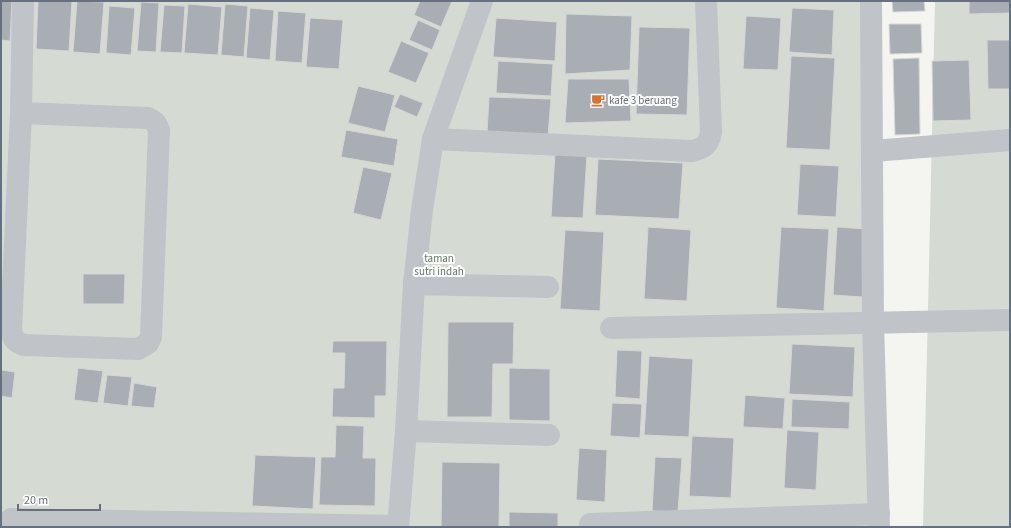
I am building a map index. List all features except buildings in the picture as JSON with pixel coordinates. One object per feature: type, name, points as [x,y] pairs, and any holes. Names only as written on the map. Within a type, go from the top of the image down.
[{"type":"street","points":[[21,113],[148,118],[154,120],[157,125],[159,130],[151,337],[144,347],[138,349],[24,345],[13,339],[11,330],[21,113],[23,1]]},
{"type":"street","points":[[11,518],[398,527],[406,431],[414,284],[432,139],[482,1]]},
{"type":"street","points":[[432,139],[692,151],[703,149],[709,142],[711,132],[706,1]]},
{"type":"street","points":[[590,524],[879,520],[874,323],[871,1]]},
{"type":"street","points":[[873,151],[1010,140]]},
{"type":"street","points":[[414,284],[548,287]]},
{"type":"street","points":[[611,328],[1010,320]]},
{"type":"street","points":[[406,431],[549,435]]},
{"type":"green space","name":"taman sutri indah","points":[[1,1],[872,1],[882,527],[1,527]]},
{"type":"green space","points":[[935,1],[1010,1],[1010,527],[923,527]]},
{"type":"place","name":"kafe 3 beruang","points":[[598,100]]}]
